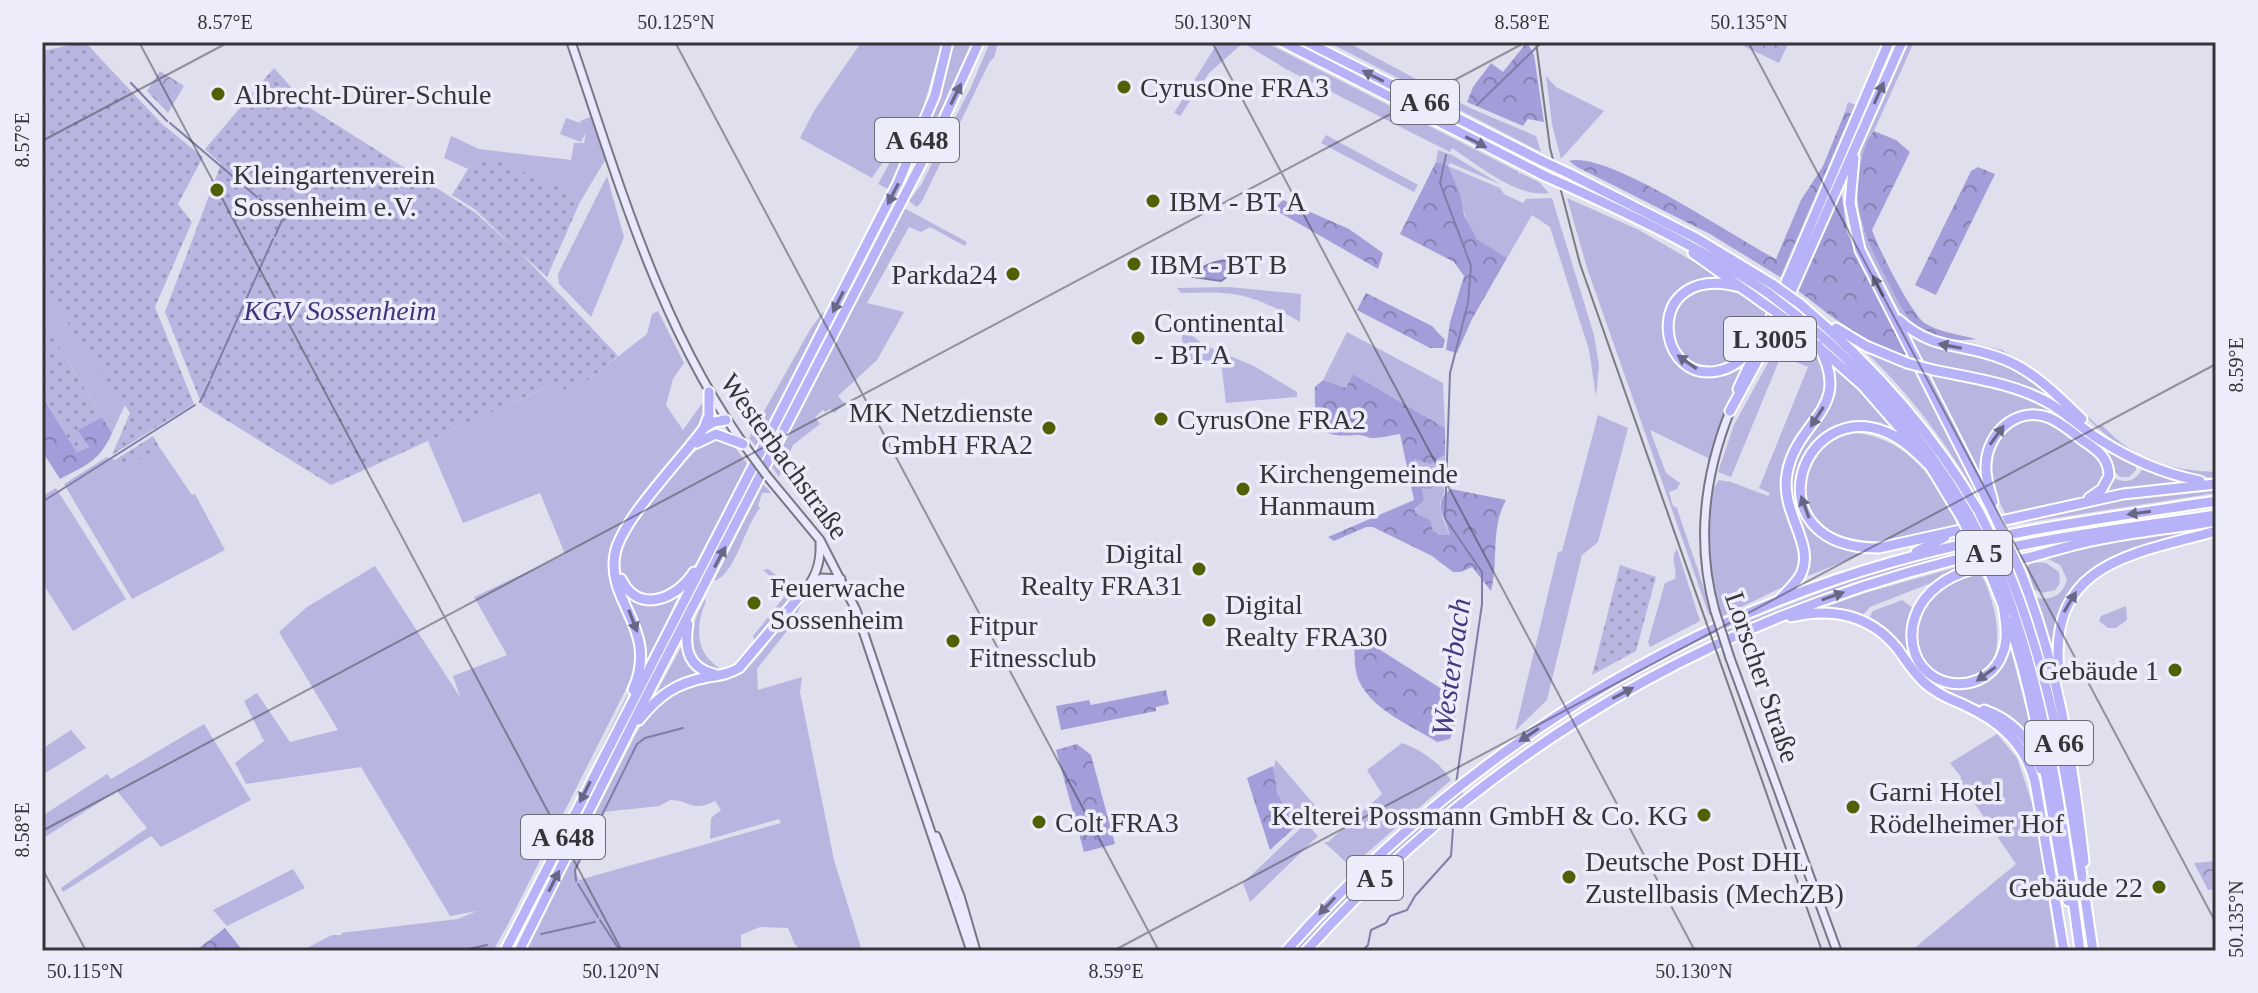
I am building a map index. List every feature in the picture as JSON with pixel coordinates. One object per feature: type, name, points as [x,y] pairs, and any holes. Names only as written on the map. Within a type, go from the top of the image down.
[{"type":"highway","name":"A 648","points":[[505,951],[906,167],[935,95],[948,42]]},
{"type":"highway","name":"A 648","points":[[519,951],[980,42]]},
{"type":"highway","name":"A 66","points":[[1283,42],[1545,176],[1669,234],[1716,259],[1768,294]]},
{"type":"highway","name":"A 66","points":[[1307,42],[1696,238],[1845,355],[1891,404],[1932,457],[1970,515],[2005,574],[2031,629],[2049,696],[2093,951]]},
{"type":"highway","name":"L 3005","points":[[1730,411],[1889,42]]},
{"type":"highway","name":"L 3005","points":[[1730,411],[1775,328],[1902,42]]},
{"type":"highway","points":[[1857,145],[1850,211],[1860,250],[2000,526],[2005,574],[2003,604],[2006,640],[1997,666],[1988,675],[1971,683],[1950,684],[1935,678],[1922,667],[1913,645],[1915,616],[1923,599],[1951,577],[1977,568],[2097,540],[2216,521]]},
{"type":"highway","points":[[1669,234],[1740,287]]},
{"type":"highway","points":[[1767,323],[1745,357],[1727,369],[1704,372],[1689,366],[1677,356],[1667,327],[1670,311],[1678,298],[1704,282],[1720,282],[1768,294],[1797,315],[1907,363],[1999,383],[2035,396],[2057,407],[2107,444],[2152,468],[2215,484]]},
{"type":"highway","points":[[1797,315],[1818,345],[1877,400],[1970,515],[2047,646],[2062,706],[2077,794],[2088,918]]},
{"type":"highway","points":[[1893,316],[1926,340],[1984,353],[2021,368],[2046,385],[2107,444]]},
{"type":"highway","points":[[1778,602],[1799,577],[1805,560],[1802,542],[1788,506],[1786,481],[1792,456],[1830,393],[1829,371],[1818,345]]},
{"type":"highway","points":[[620,723],[636,682],[641,657],[637,628],[615,573],[616,550],[629,523],[707,432],[709,392]]},
{"type":"highway","points":[[1993,509],[1986,469],[1991,443],[2009,422],[2031,415],[2060,423],[2098,450],[2106,461],[2109,476],[2102,489],[2080,502]]},
{"type":"highway","points":[[708,554],[684,586],[660,600],[644,600],[630,593],[624,587],[617,567],[620,548],[630,528],[714,422],[726,420]]},
{"type":"highway","points":[[1930,466],[1904,443],[1883,431],[1843,430],[1822,441],[1807,460],[1800,483],[1803,505],[1818,530],[1837,542],[1855,547],[1879,548],[2080,502],[2146,490],[2215,484]]},
{"type":"highway","points":[[707,432],[728,436],[743,444]]},
{"type":"highway","name":"A 5","points":[[1286,951],[1394,839],[1456,790],[1515,745],[1618,678],[1688,640],[1831,582],[1906,558],[2015,533],[2216,501]]},
{"type":"highway","name":"A 5","points":[[1306,951],[1368,886],[1454,809],[1519,758],[1616,696],[1710,648],[1833,596],[1957,559],[2058,539],[2216,515]]},
{"type":"highway","points":[[1906,558],[1959,530]]},
{"type":"highway","points":[[2062,706],[2058,637],[2061,617],[2079,588],[2093,574],[2124,558],[2216,531]]},
{"type":"highway","name":"A 66","points":[[2005,574],[2039,695],[2080,951]]},
{"type":"highway","points":[[629,732],[654,702],[672,687],[733,672],[745,664],[803,592]]},
{"type":"highway","points":[[2003,604],[2029,689],[2080,951]]},
{"type":"highway","points":[[1761,626],[1818,612],[1853,616],[1885,635],[1933,690],[1995,721],[2009,732],[2023,751],[2037,792],[2064,951]]},
{"type":"highway","points":[[690,614],[686,636],[688,654],[700,669],[717,675]]},
{"type":"highway","points":[[1962,704],[1993,713],[2014,726],[2034,753],[2048,790]]},
{"type":"main road","name":"Westerbachstraße","points":[[571,42],[667,309],[726,420],[769,479],[820,540],[841,579],[871,651],[924,809],[960,896],[973,951]]},
{"type":"main road","name":"Lorscher Straße","points":[[1730,411],[1710,473],[1704,521],[1706,572],[1730,658],[1837,951]]},
{"type":"main road","points":[[813,582],[820,557],[820,540]]},
{"type":"main road","points":[[803,592],[822,578],[841,579]]},
{"type":"green space","points":[[85,42],[162,124],[203,157],[178,204],[192,222],[155,307],[194,404],[112,455],[130,413],[42,286],[42,51]]},
{"type":"green space","points":[[858,42],[942,42],[922,112],[888,189],[878,184],[890,162],[886,158],[872,178],[800,138],[814,111],[860,44]]},
{"type":"green space","points":[[953,42],[973,42],[899,196],[933,112]]},
{"type":"green space","points":[[990,42],[998,42],[994,58],[917,207],[909,201],[921,185],[971,87]]},
{"type":"green space","points":[[1218,42],[1265,42],[1519,172],[1518,175],[1520,173],[1539,182],[1549,193],[1537,193],[1511,185],[1452,148],[1450,152],[1438,146],[1286,69],[1243,43],[1209,73],[1180,116],[1174,113]]},
{"type":"green space","points":[[1328,42],[1347,42],[1470,108],[1536,136],[1541,152]]},
{"type":"green space","points":[[1527,42],[1534,55],[1544,122],[1528,119],[1523,126],[1467,102],[1473,87],[1491,63],[1503,72]]},
{"type":"green space","points":[[1735,42],[1789,42],[1779,63]]},
{"type":"green space","points":[[1907,42],[1914,42],[1870,135],[1858,173],[1856,193],[1853,193],[1862,147]]},
{"type":"green space","name":"KGV Sossenheim","points":[[274,68],[310,108],[476,213],[513,247],[476,210],[452,195],[471,164],[498,161],[554,185],[580,202],[547,277],[518,250],[618,356],[589,379],[565,391],[560,381],[331,485],[202,405],[165,312],[221,164],[205,149]]},
{"type":"green space","points":[[160,71],[184,86],[168,113],[147,91]]},
{"type":"green space","points":[[1546,76],[1556,87],[1604,111],[1561,159],[1552,124]]},
{"type":"green space","points":[[1848,102],[1856,105],[1842,144],[1784,279],[1780,277],[1851,115],[1845,112]]},
{"type":"green space","points":[[1845,112],[1851,114],[1780,277],[1710,234],[1569,161],[1587,161],[1640,182],[1776,259],[1801,200],[1823,166]]},
{"type":"green space","points":[[593,116],[607,157],[580,202],[554,185],[471,164],[468,169],[444,158],[451,136],[479,149],[571,160],[574,143],[584,143],[586,132],[581,142],[560,134],[566,118],[581,123]]},
{"type":"green space","points":[[1874,131],[1896,140],[1910,152],[1872,230],[1888,265],[1912,308],[1926,324],[1976,339],[1945,338],[1917,326],[1904,311],[1879,265],[1861,221],[1857,191],[1862,158]]},
{"type":"green space","points":[[1326,135],[1418,185],[1414,192],[1321,143]]},
{"type":"green space","points":[[1438,150],[1500,184],[1450,163],[1448,166],[1500,188],[1504,194],[1523,203],[1526,199],[1552,198],[1594,335],[1599,365],[1596,397],[1589,350],[1550,227],[1532,215],[1507,258],[1487,246],[1472,230],[1448,167],[1436,162]]},
{"type":"green space","points":[[1436,162],[1448,166],[1460,194],[1464,215],[1477,239],[1507,258],[1472,319],[1457,353],[1446,350],[1450,322],[1464,276],[1454,262],[1400,234]]},
{"type":"green space","points":[[1978,167],[1995,174],[1936,295],[1915,285],[1971,171]]},
{"type":"green space","points":[[607,176],[624,237],[591,317],[559,284],[558,274]]},
{"type":"green space","points":[[1841,189],[1847,232],[1907,356],[1862,336],[1797,290]]},
{"type":"green space","points":[[1567,198],[1639,230],[1720,277],[1690,283],[1676,294],[1667,308],[1664,324],[1667,340],[1674,355],[1685,367],[1700,374],[1718,375],[1749,358],[1715,438],[1708,469],[1708,458],[1650,430],[1666,473],[1680,483],[1677,489],[1669,492],[1699,574],[1709,615],[1587,268]]},
{"type":"green space","points":[[1283,200],[1349,229],[1383,253],[1378,269],[1277,211],[1276,207]]},
{"type":"green space","points":[[904,208],[967,242],[965,246],[930,227],[921,232],[909,227],[867,303],[904,312],[877,360],[838,396],[845,404],[834,413],[830,409],[823,410],[815,417],[820,424],[793,445],[779,477],[772,467],[892,231],[898,232],[893,230]]},
{"type":"green space","points":[[1857,209],[1858,218],[1902,307],[1928,333],[2002,350],[2047,378],[2098,426],[2103,426],[2128,448],[2169,466],[2216,472],[2216,478],[2178,472],[2143,458],[2096,427],[2041,375],[1939,340],[1909,323],[1899,311],[1862,239],[1854,210]]},
{"type":"green space","points":[[1229,287],[1301,294],[1300,322],[1269,305],[1243,296],[1181,293],[1177,288]]},
{"type":"green space","points":[[1697,287],[1736,292],[1768,313],[1749,347],[1732,363],[1713,368],[1702,367],[1684,358],[1672,341],[1673,309]]},
{"type":"green space","points":[[45,289],[125,405],[112,433],[42,319],[42,292]]},
{"type":"green space","points":[[1366,293],[1432,326],[1445,340],[1443,348],[1430,348],[1357,310]]},
{"type":"green space","points":[[658,311],[684,363],[673,379],[666,405],[683,430],[705,399],[707,405],[703,423],[636,511],[624,530],[612,561],[633,625],[636,644],[634,673],[493,951],[301,951],[332,935],[458,919],[477,911],[450,916],[361,767],[246,784],[235,763],[264,741],[244,701],[257,693],[290,742],[338,730],[279,632],[307,607],[375,566],[460,697],[453,676],[507,655],[474,597],[565,554],[540,493],[463,523],[428,441],[560,381],[589,379],[647,334],[652,314]]},
{"type":"green space","points":[[823,312],[825,314],[757,447],[749,438]]},
{"type":"green space","points":[[42,319],[102,417],[77,430],[89,447],[77,452],[42,396]]},
{"type":"green space","points":[[1181,328],[1206,346],[1254,366],[1297,392],[1297,397],[1226,403],[1221,361],[1185,360]]},
{"type":"green space","points":[[1787,328],[1806,342],[1820,359],[1827,380],[1822,403],[1789,453],[1783,475],[1783,498],[1799,542],[1801,564],[1798,574],[1789,584],[1723,616],[1711,567],[1709,508],[1719,480],[1768,496],[1770,493],[1759,488],[1808,367],[1781,356],[1731,477],[1718,472],[1734,425]]},
{"type":"green space","points":[[1906,330],[1926,343],[1998,360],[2046,391],[2044,395],[1921,360]]},
{"type":"green space","points":[[1347,332],[1443,383],[1445,428],[1353,374],[1346,388],[1323,380]]},
{"type":"green space","points":[[1860,347],[1919,371],[1989,510],[1986,511],[1945,445],[1913,403]]},
{"type":"green space","points":[[1832,364],[1865,396],[1902,440],[1867,425],[1823,436],[1804,459],[1799,473],[1802,511],[1811,527],[1835,545],[1867,552],[1803,578],[1808,551],[1788,488],[1797,451],[1822,417]]},
{"type":"green space","points":[[1353,374],[1445,428],[1445,455],[1430,464],[1414,459],[1416,466],[1434,486],[1422,488],[1424,501],[1415,513],[1430,520],[1433,531],[1439,535],[1450,535],[1441,505],[1445,494],[1451,489],[1506,500],[1496,533],[1491,591],[1472,567],[1453,572],[1432,556],[1373,527],[1334,541],[1328,537],[1414,500],[1400,434],[1374,438],[1342,436],[1325,431],[1320,426],[1315,410],[1315,387],[1323,380],[1346,388]]},
{"type":"green space","points":[[1928,374],[2009,389],[2049,406],[2136,467],[2136,470],[2129,477],[2120,477],[2068,423],[2038,412],[1997,428],[1986,486]]},
{"type":"green space","points":[[42,396],[77,452],[89,447],[77,430],[102,417],[112,433],[97,457],[60,479],[42,451]]},
{"type":"green space","points":[[1598,415],[1628,428],[1598,542],[1582,555],[1547,700],[1515,731],[1558,552],[1562,551]]},
{"type":"green space","points":[[2030,420],[2055,425],[2091,448],[2104,470],[2104,482],[2085,497],[2006,515],[1992,487],[1990,462],[1998,440],[2006,431]]},
{"type":"green space","points":[[1855,433],[1874,436],[1906,453],[1942,494],[1958,527],[1875,544],[1847,541],[1827,532],[1814,519],[1807,503],[1805,485],[1819,452],[1835,440]]},
{"type":"green space","points":[[153,436],[160,448],[121,470],[115,460]]},
{"type":"green space","points":[[712,438],[731,442],[748,465],[691,572],[676,589],[664,596],[639,594],[622,576],[620,559],[624,546],[657,493],[687,459]]},
{"type":"green space","points":[[160,448],[192,495],[195,494],[225,550],[132,599],[64,484],[107,457],[115,460],[121,470]]},
{"type":"green space","points":[[1445,455],[1444,493],[1440,503],[1450,535],[1439,535],[1433,531],[1429,520],[1415,514],[1424,501],[1422,487],[1434,486],[1416,466],[1414,458],[1430,461]]},
{"type":"green space","points":[[2142,469],[2184,482],[2104,492],[2112,477],[2129,480]]},
{"type":"green space","points":[[763,484],[771,493],[762,493],[760,508],[734,560],[722,577],[714,581]]},
{"type":"green space","points":[[2216,487],[2216,493],[2009,525],[2008,522],[2149,492]]},
{"type":"green space","points":[[56,488],[126,599],[73,631],[42,582],[42,496]]},
{"type":"green space","points":[[2216,523],[2216,527],[2101,566],[2062,611],[2054,655],[2035,598],[2056,596],[2067,579],[2060,565],[2044,557],[2072,548]]},
{"type":"green space","points":[[1969,547],[1970,550],[1852,583],[1728,632],[1727,629],[1856,579]]},
{"type":"green space","points":[[1677,549],[1700,621],[1650,647],[1648,642],[1665,583],[1675,579],[1674,556]]},
{"type":"green space","points":[[2032,562],[2046,563],[2059,572],[2060,583],[2055,590],[2042,593],[2033,589],[2027,567]]},
{"type":"green space","points":[[1620,565],[1656,577],[1636,651],[1592,675]]},
{"type":"green space","points":[[1957,567],[1959,572],[1870,607],[1862,616],[1820,609],[1865,593]]},
{"type":"green space","points":[[768,569],[791,587],[794,596],[756,646],[753,636],[788,592],[763,570]]},
{"type":"green space","points":[[1980,573],[1995,615],[1997,634],[1994,658],[1976,676],[1957,681],[1941,678],[1929,669],[1921,655],[1917,638],[1919,620],[1926,603],[1940,589]]},
{"type":"green space","points":[[625,593],[663,602],[678,597],[644,669],[644,640]]},
{"type":"green space","points":[[805,597],[790,627],[757,669],[758,690],[802,677],[800,692],[834,860],[862,951],[801,951],[788,928],[760,927],[741,935],[741,951],[524,951],[650,712],[664,698],[681,688],[736,676],[758,656]],"holes":[[[677,801],[696,806],[715,801],[721,810],[711,818],[710,839],[779,819],[781,823],[579,880],[575,870],[603,812]]]},
{"type":"green space","points":[[705,599],[700,623],[701,645],[708,658],[722,672],[712,671],[694,659],[693,628]]},
{"type":"green space","points":[[1902,600],[1914,609],[1909,636],[1937,683],[1960,688],[1979,683],[2008,640],[2036,747],[1995,710],[1949,695],[1929,682],[1868,620],[1873,611]]},
{"type":"green space","points":[[2126,606],[2127,620],[2116,628],[2108,628],[2099,621],[2101,616]]},
{"type":"green space","points":[[684,642],[692,665],[704,675],[684,679],[655,695]]},
{"type":"green space","points":[[1354,644],[1371,644],[1448,693],[1457,703],[1450,739],[1437,742],[1373,701],[1357,677]]},
{"type":"green space","points":[[1166,690],[1169,704],[1156,707],[1156,711],[1061,730],[1056,706],[1089,700],[1091,705]]},
{"type":"green space","points":[[629,691],[618,717],[591,769]]},
{"type":"green space","points":[[204,724],[251,800],[161,847],[151,836],[63,892],[61,888],[147,828],[117,791],[42,839],[42,816],[107,774],[111,779]]},
{"type":"green space","points":[[71,730],[86,748],[42,775],[42,749]]},
{"type":"green space","points":[[1997,734],[2017,758],[2037,818],[2056,951],[1911,951],[2016,864],[1950,763]]},
{"type":"green space","points":[[1402,743],[1430,758],[1451,780],[1353,865],[1348,864],[1324,842],[1328,842],[1382,794],[1367,770]]},
{"type":"green space","points":[[1077,744],[1091,755],[1115,844],[1084,852],[1056,750]]},
{"type":"green space","points":[[1276,760],[1317,808],[1294,828],[1275,785]]},
{"type":"green space","points":[[1273,766],[1277,792],[1294,828],[1270,850],[1247,778]]},
{"type":"green space","points":[[1462,791],[1464,794],[1378,869],[1299,951],[1294,951],[1373,869]]},
{"type":"green space","points":[[1306,823],[1318,836],[1250,902],[1243,883]]},
{"type":"green space","points":[[2216,861],[2216,889],[2208,890],[2194,863]]},
{"type":"green space","points":[[293,869],[305,888],[227,926],[213,910]]},
{"type":"green space","points":[[225,928],[243,951],[195,951]]},
{"type":"water","points":[[1231,260],[1228,276],[1221,281],[1193,277],[1210,264]]},
{"type":"waterway","name":"Westerbach","points":[[1477,105],[1542,42]]},
{"type":"waterway","points":[[131,83],[167,121]]},
{"type":"waterway","points":[[170,123],[257,197]]},
{"type":"waterway","name":"Westerbach","points":[[1446,155],[1440,183],[1471,266],[1468,303],[1450,373],[1445,518],[1482,572],[1482,604],[1456,784]]},
{"type":"waterway","points":[[260,199],[283,218],[275,236]]},
{"type":"waterway","points":[[211,378],[273,239]]},
{"type":"waterway","points":[[200,402],[210,381]]},
{"type":"waterway","points":[[42,502],[195,405]]},
{"type":"waterway","points":[[576,881],[575,870],[637,744],[645,738],[683,728]]},
{"type":"waterway","points":[[1362,951],[1368,945],[1371,930],[1386,923],[1390,916],[1407,910],[1415,896],[1451,856],[1454,814]]},
{"type":"waterway","points":[[578,884],[598,917]]},
{"type":"waterway","points":[[600,920],[620,951]]},
{"type":"waterway","points":[[541,934],[595,922]]},
{"type":"waterway","points":[[459,951],[487,945]]},
{"type":"railway","points":[[1536,42],[1550,148],[1580,264],[1822,951]]},
{"type":"place","name":"CyrusOne FRA3","points":[[1124,87]]},
{"type":"place","name":"Albrecht-Dürer-Schule","points":[[218,94]]},
{"type":"place","name":"Kleingartenverein Sossenheim e.V.","points":[[217,190]]},
{"type":"place","name":"IBM - BT A","points":[[1153,201]]},
{"type":"place","name":"IBM - BT B","points":[[1134,264]]},
{"type":"place","name":"Parkda24","points":[[1013,274]]},
{"type":"place","name":"Continental - BT A","points":[[1138,338]]},
{"type":"place","name":"CyrusOne FRA2","points":[[1161,419]]},
{"type":"place","name":"MK Netzdienste GmbH FRA2","points":[[1049,428]]},
{"type":"place","name":"Kirchengemeinde Hanmaum","points":[[1243,489]]},
{"type":"place","name":"Digital Realty FRA31","points":[[1199,569]]},
{"type":"place","name":"Feuerwache Sossenheim","points":[[754,603]]},
{"type":"place","name":"Digital Realty FRA30","points":[[1209,620]]},
{"type":"place","name":"Fitpur Fitnessclub","points":[[953,641]]},
{"type":"place","name":"Gebäude 1","points":[[2175,670]]},
{"type":"place","name":"Garni Hotel Rödelheimer Hof","points":[[1853,807]]},
{"type":"place","name":"Kelterei Possmann GmbH & Co. KG","points":[[1704,815]]},
{"type":"place","name":"Colt FRA3","points":[[1039,822]]},
{"type":"place","name":"Deutsche Post DHL Zustellbasis (MechZB)","points":[[1569,877]]},
{"type":"place","name":"Gebäude 22","points":[[2159,887]]}]
